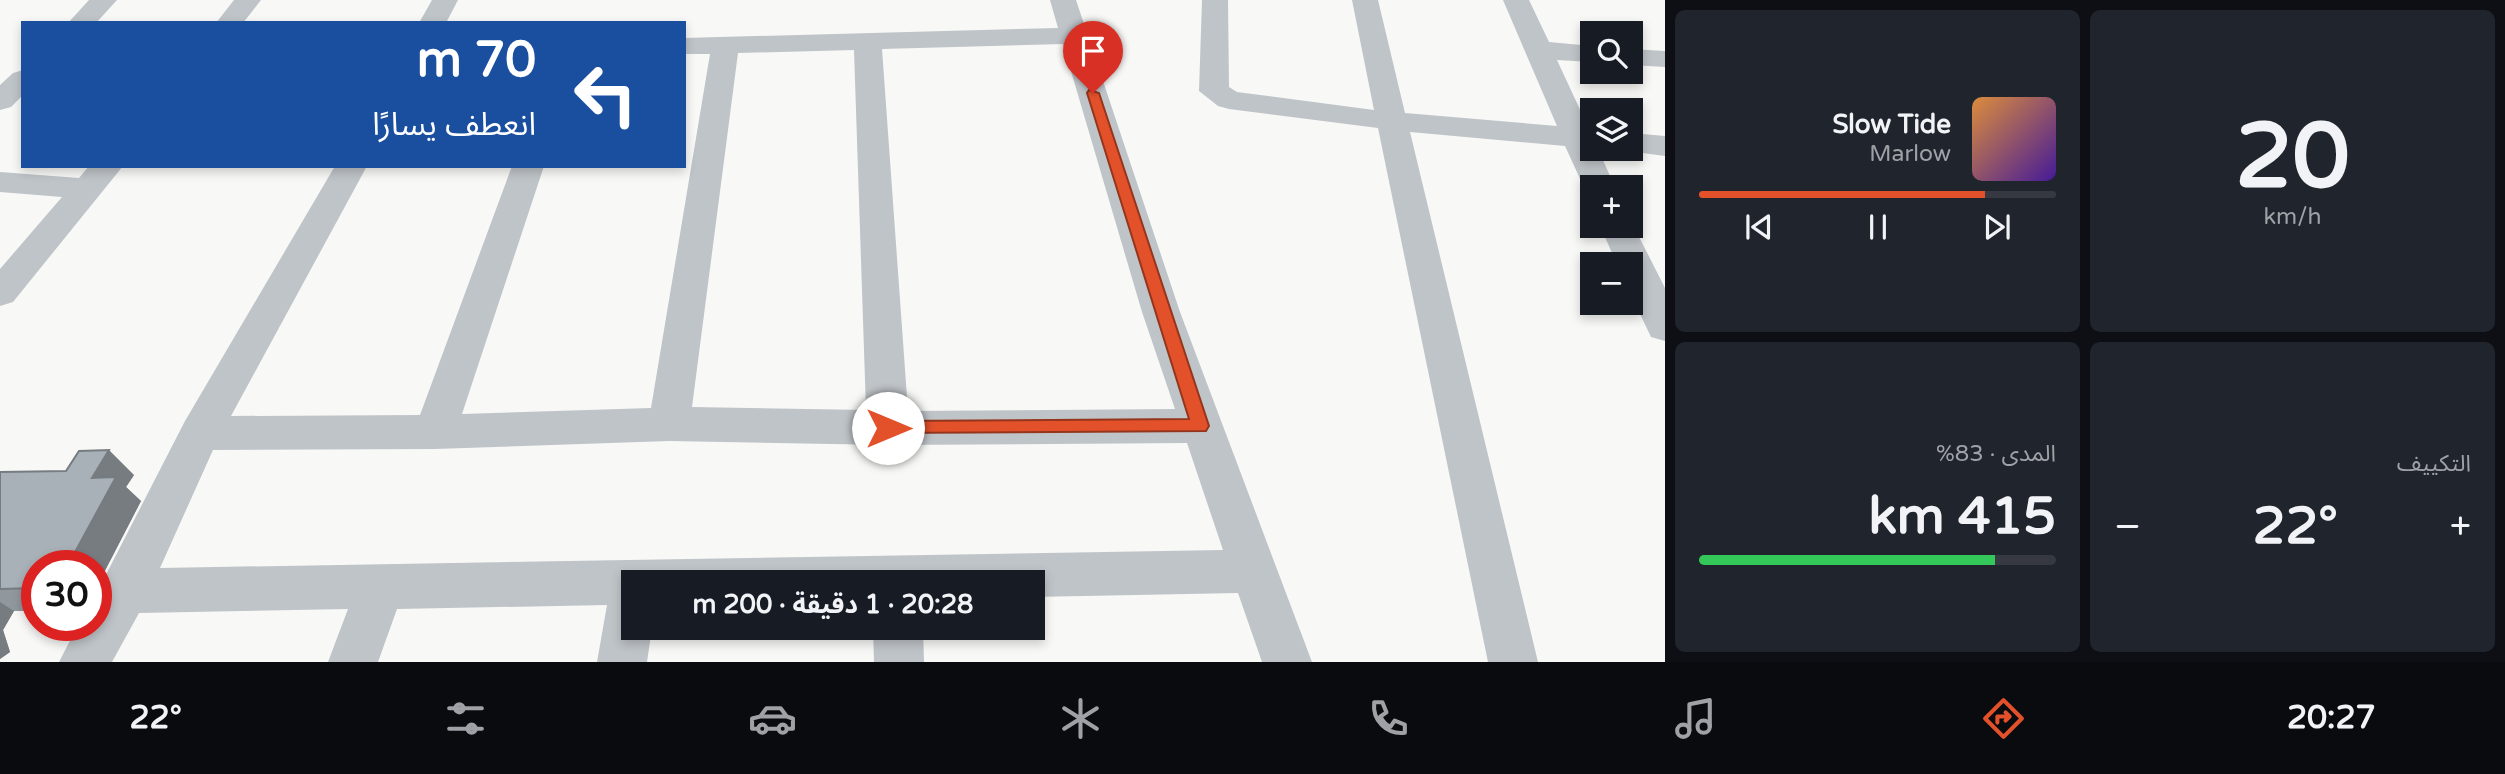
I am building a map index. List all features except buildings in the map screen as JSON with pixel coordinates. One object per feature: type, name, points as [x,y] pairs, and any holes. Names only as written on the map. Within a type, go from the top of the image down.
[{"type":"street","points":[[83,21],[104,0]]},
{"type":"street","points":[[231,21],[248,0]]},
{"type":"street","points":[[433,21],[445,0]]},
{"type":"street","points":[[1063,0],[1200,426],[1287,662]]},
{"type":"street","points":[[1215,0],[1212,80],[1214,91],[1219,96],[1392,121],[1580,138]]},
{"type":"street","points":[[1365,0],[1513,662]]},
{"type":"street","points":[[1516,0],[1538,50],[1580,130]]},
{"type":"street","points":[[686,46],[1073,36]]},
{"type":"street","points":[[868,41],[888,428]]},
{"type":"street","points":[[669,424],[725,45]]},
{"type":"street","points":[[1538,50],[1580,53]]},
{"type":"street","points":[[1643,58],[1665,59]]},
{"type":"street","points":[[0,101],[21,81]]},
{"type":"street","points":[[1643,144],[1665,146]]},
{"type":"street","points":[[84,662],[125,591],[200,433],[350,168]]},
{"type":"street","points":[[435,432],[527,168]]},
{"type":"street","points":[[0,182],[97,178]]},
{"type":"street","points":[[0,293],[97,178]]},
{"type":"street","points":[[1623,238],[1665,327]]},
{"type":"street","points":[[200,433],[435,432],[669,424],[888,428],[1200,426]]},
{"type":"street","points":[[1045,576],[1252,571]]},
{"type":"street","points":[[125,591],[621,583]]},
{"type":"street","points":[[353,662],[381,586]]},
{"type":"street","points":[[622,662],[625,640]]},
{"type":"street","points":[[898,640],[899,662]]},
{"type":"route","points":[[888,428],[1200,426],[1161,312],[1093,93]]}]
